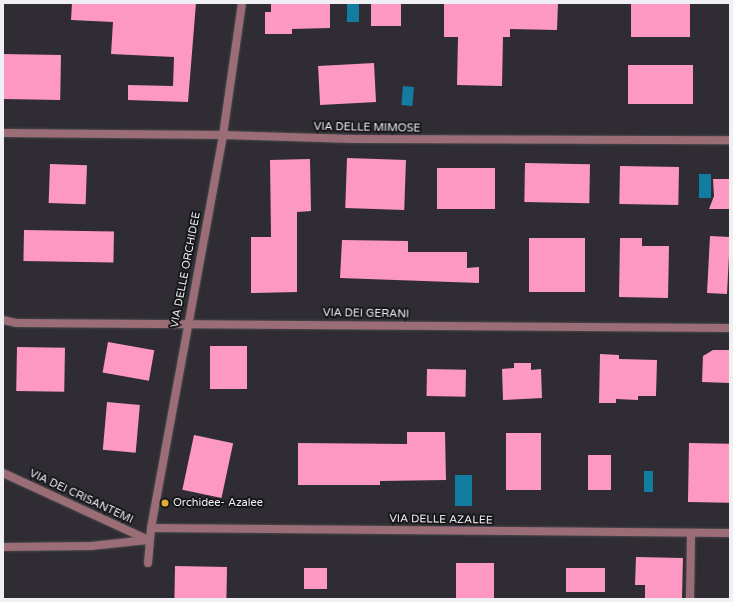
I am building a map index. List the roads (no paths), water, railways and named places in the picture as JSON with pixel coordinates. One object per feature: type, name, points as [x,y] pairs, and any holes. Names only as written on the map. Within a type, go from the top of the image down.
[{"type":"street","name":"VIA DELLE ORCHIDEE","points":[[148,563],[151,528],[223,135],[242,3]]},
{"type":"street","name":"VIA DELLE MIMOSE","points":[[3,133],[223,135],[360,139],[730,140]]},
{"type":"street","name":"VIA DEI GERANI","points":[[3,320],[16,323],[188,323],[730,328]]},
{"type":"street","name":"VIA DEI CRISANTEMI","points":[[3,473],[149,540]]},
{"type":"street","name":"VIA DELLE AZALEE","points":[[151,528],[691,534],[730,533]]},
{"type":"street","points":[[690,599],[691,534]]},
{"type":"street","points":[[3,547],[86,547],[149,540]]},
{"type":"water","points":[[347,3],[359,3],[359,22],[347,22]]},
{"type":"water","points":[[403,86],[414,87],[412,106],[401,105]]},
{"type":"water","points":[[699,174],[711,174],[711,198],[699,198]]},
{"type":"water","points":[[644,471],[653,471],[653,492],[644,492]]},
{"type":"water","points":[[455,475],[472,475],[472,506],[455,506]]},
{"type":"place","name":"Orchidee- Azalee","points":[[165,503]]}]
